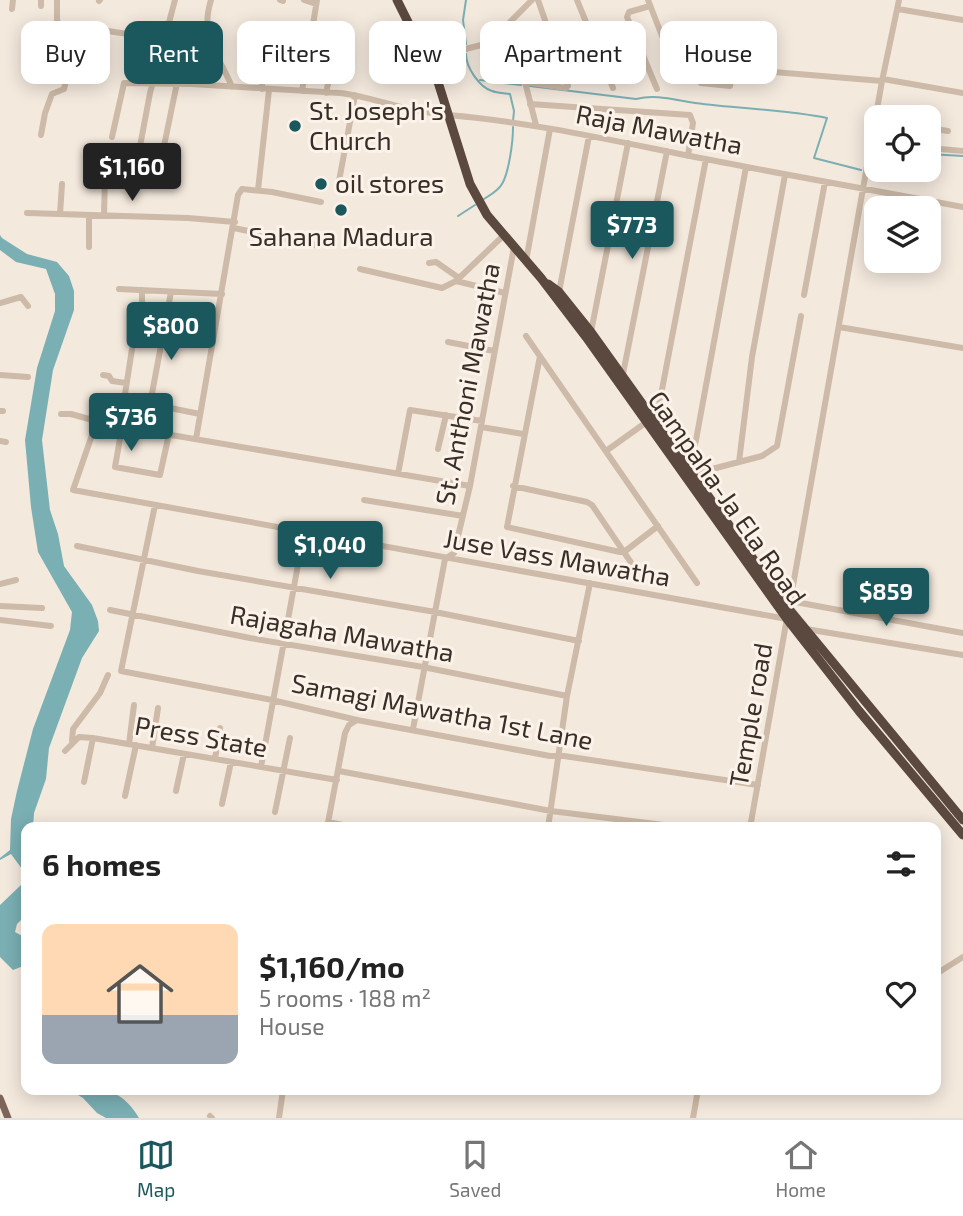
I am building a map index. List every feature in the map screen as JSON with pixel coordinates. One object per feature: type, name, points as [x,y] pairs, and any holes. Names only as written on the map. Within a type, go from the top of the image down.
[{"type":"highway","name":"Gampaha-Ja Ela Road","points":[[397,0],[408,21]]},
{"type":"highway","name":"Gampaha-Ja Ela Road","points":[[437,84],[470,184],[481,205],[503,236],[541,278],[621,379],[859,711],[963,835]]},
{"type":"highway","name":"Gampaha-Ja Ela Road","points":[[541,278],[559,292],[591,332],[621,379]]},
{"type":"highway","name":"Gampaha-Ja Ela Road","points":[[788,610],[963,820]]},
{"type":"main road","points":[[0,1098],[8,1118]]},
{"type":"street","points":[[12,9],[13,0]]},
{"type":"street","points":[[57,0],[58,21]]},
{"type":"street","points":[[168,21],[173,0]]},
{"type":"street","points":[[211,0],[206,17],[209,42],[232,88]]},
{"type":"street","points":[[302,91],[316,2],[304,0]]},
{"type":"street","points":[[466,49],[489,43],[532,0]]},
{"type":"street","points":[[538,0],[545,21]]},
{"type":"street","points":[[577,0],[613,89]]},
{"type":"street","name":"Temple road","points":[[879,105],[899,0]]},
{"type":"street","points":[[657,89],[627,17],[629,12],[649,3],[660,31]]},
{"type":"street","points":[[898,9],[963,20]]},
{"type":"street","points":[[777,72],[883,80],[963,93]]},
{"type":"street","points":[[41,135],[52,94],[64,89],[65,84]]},
{"type":"street","points":[[138,157],[153,84]]},
{"type":"street","name":"Raja Mawatha","points":[[112,137],[122,85],[153,84]]},
{"type":"street","points":[[163,146],[177,84]]},
{"type":"street","name":"Raja Mawatha","points":[[188,84],[355,95],[418,113],[483,117],[536,125],[963,207]]},
{"type":"street","points":[[258,190],[265,84]]},
{"type":"street","points":[[326,93],[328,84]]},
{"type":"street","points":[[525,84],[536,125]]},
{"type":"street","points":[[538,84],[566,88],[567,84]]},
{"type":"street","points":[[711,84],[730,84]]},
{"type":"street","points":[[339,181],[355,95]]},
{"type":"street","points":[[530,104],[690,115],[693,123],[688,156]]},
{"type":"street","points":[[526,261],[550,129]]},
{"type":"street","points":[[941,130],[948,131]]},
{"type":"street","points":[[559,292],[589,136]]},
{"type":"street","points":[[591,332],[628,143]]},
{"type":"street","points":[[941,149],[963,151]]},
{"type":"street","points":[[621,379],[667,151]]},
{"type":"street","points":[[606,452],[652,421],[706,159]]},
{"type":"street","points":[[746,167],[688,472],[762,456],[777,446],[801,316]]},
{"type":"street","points":[[738,462],[756,332],[785,174]]},
{"type":"street","points":[[104,215],[105,178]]},
{"type":"street","points":[[804,295],[825,182]]},
{"type":"street","name":"Temple road","points":[[751,822],[864,182]]},
{"type":"street","points":[[60,214],[62,184]]},
{"type":"street","points":[[196,439],[238,195],[242,189],[258,190],[321,202]]},
{"type":"street","points":[[27,213],[104,215],[234,225],[320,246]]},
{"type":"street","points":[[89,215],[89,247]]},
{"type":"street","points":[[360,270],[442,288],[458,280],[503,236]]},
{"type":"street","name":"St. Anthoni Mawatha","points":[[413,729],[445,559],[454,553],[470,486],[514,247]]},
{"type":"street","points":[[429,263],[436,262],[458,280],[505,293]]},
{"type":"street","points":[[119,289],[222,294]]},
{"type":"street","points":[[142,290],[142,311]]},
{"type":"street","points":[[171,292],[150,404],[200,414]]},
{"type":"street","points":[[0,303],[21,297],[28,306]]},
{"type":"street","points":[[839,327],[963,348]]},
{"type":"street","points":[[526,336],[697,583]]},
{"type":"street","points":[[448,342],[494,351]]},
{"type":"street","points":[[132,349],[123,407],[142,430],[470,486]]},
{"type":"street","points":[[540,356],[507,527],[624,552],[658,526]]},
{"type":"street","points":[[0,375],[28,377]]},
{"type":"street","points":[[103,375],[109,376],[112,381],[126,383]]},
{"type":"street","points":[[61,414],[96,421],[103,408],[127,413]]},
{"type":"street","points":[[398,474],[410,410],[446,415],[523,434]]},
{"type":"street","points":[[127,413],[115,467],[160,475],[169,434]]},
{"type":"street","points":[[439,449],[446,415]]},
{"type":"street","name":"Juse Vass Mawatha","points":[[96,421],[73,490],[590,583],[963,633]]},
{"type":"street","points":[[513,486],[592,505],[632,564]]},
{"type":"street","points":[[364,500],[463,516]]},
{"type":"street","points":[[133,614],[155,505]]},
{"type":"street","points":[[261,767],[304,532]]},
{"type":"street","points":[[77,546],[579,640]]},
{"type":"street","points":[[0,584],[16,580]]},
{"type":"street","points":[[549,822],[567,696],[590,583]]},
{"type":"street","points":[[0,606],[43,607]]},
{"type":"street","name":"Rajagaha Mawatha","points":[[110,610],[567,696]]},
{"type":"street","name":"Samagi Mawatha 1st Lane","points":[[133,614],[121,671],[272,700],[357,720],[558,757],[758,785]]},
{"type":"street","points":[[0,620],[51,626]]},
{"type":"street","points":[[804,628],[963,655]]},
{"type":"street","points":[[65,751],[72,741],[73,729],[100,692],[107,675]]},
{"type":"street","points":[[125,796],[134,705]]},
{"type":"street","points":[[152,748],[158,708]]},
{"type":"street","points":[[329,822],[345,733],[349,725],[357,720]]},
{"type":"street","points":[[215,759],[220,728]]},
{"type":"street","name":"Press State","points":[[72,741],[79,737],[93,738],[337,780]]},
{"type":"street","points":[[85,782],[93,738]]},
{"type":"street","points":[[275,812],[289,738]]},
{"type":"street","points":[[176,790],[184,754]]},
{"type":"street","points":[[222,804],[231,762]]},
{"type":"street","points":[[339,771],[551,811],[640,822]]},
{"type":"street","points":[[941,971],[963,957]]},
{"type":"street","points":[[279,1118],[282,1095]]},
{"type":"street","points":[[692,1118],[697,1095]]},
{"type":"water","points":[[0,235],[27,254],[57,262],[69,276],[74,291],[74,310],[53,370],[42,440],[50,510],[64,566],[92,605],[99,631],[82,658],[49,748],[46,779],[33,822],[21,822],[21,868],[11,854],[0,858],[10,850],[11,819],[33,729],[70,630],[72,612],[38,552],[25,440],[37,368],[55,311],[55,294],[46,269],[16,262],[0,250]]},
{"type":"water","points":[[21,885],[21,920],[15,932],[21,935],[21,967],[13,970],[0,957],[0,905]]},
{"type":"water","points":[[78,1095],[117,1095],[125,1100],[139,1118],[106,1118],[97,1113]]},
{"type":"waterway","points":[[463,21],[466,0]]},
{"type":"waterway","points":[[466,54],[471,70],[482,85],[494,92],[510,94],[513,121]]},
{"type":"waterway","points":[[513,84],[521,85]]},
{"type":"waterway","points":[[530,86],[636,99],[666,98],[827,118],[814,158],[861,170]]},
{"type":"waterway","points":[[484,199],[502,184],[510,157],[513,127]]},
{"type":"waterway","points":[[941,155],[963,156]]},
{"type":"waterway","points":[[458,216],[475,205]]},
{"type":"place","name":"St. Joseph's Church","points":[[295,126]]},
{"type":"place","name":"oil stores","points":[[321,184]]},
{"type":"place","name":"Sahana Madura","points":[[341,210]]}]
